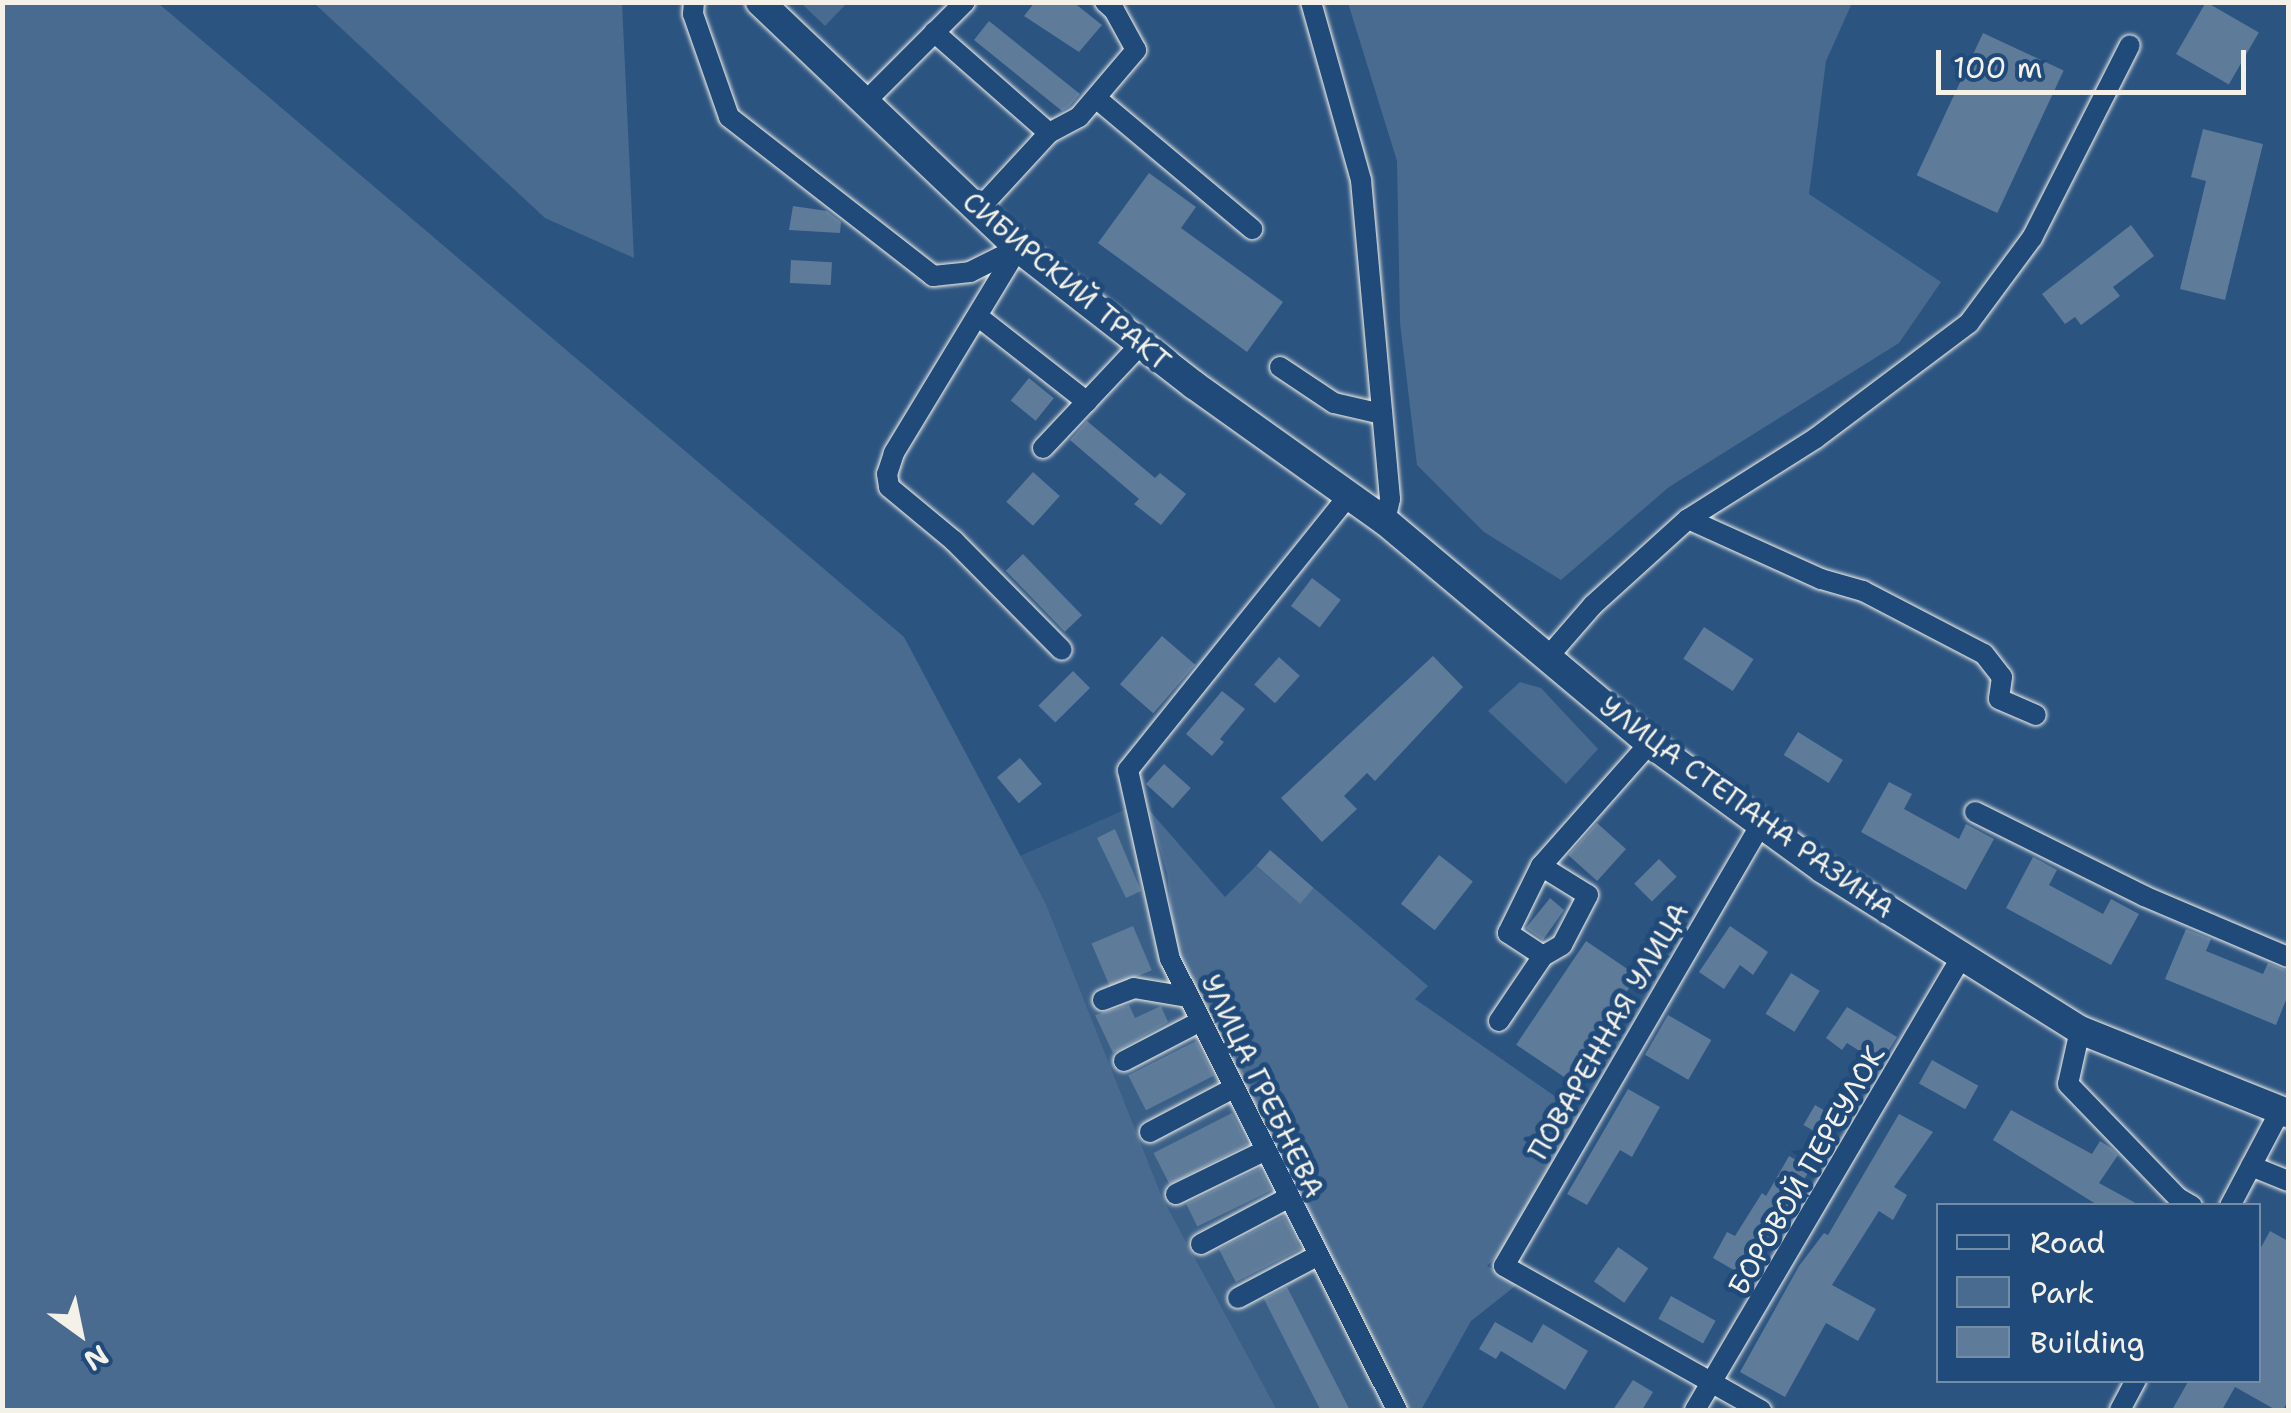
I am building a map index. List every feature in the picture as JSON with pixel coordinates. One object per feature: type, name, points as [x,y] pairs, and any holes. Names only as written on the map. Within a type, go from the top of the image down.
[{"type":"main road","name":"СИБИРСКИЙ ТРАКТ","points":[[760,2],[1018,248],[1141,344],[1350,495]]},
{"type":"main road","name":"УЛИЦА СТЕПАНА РАЗИНА","points":[[1350,495],[1650,742],[1760,824],[2080,1030],[2284,1112]]},
{"type":"street","points":[[694,2],[693,14],[728,117],[932,276],[970,272],[1018,248]]},
{"type":"street","points":[[865,102],[965,2]]},
{"type":"street","points":[[978,210],[1049,133],[1079,117],[1136,50],[1114,10],[1105,2]]},
{"type":"street","points":[[1310,2],[1361,180],[1390,499],[1385,521]]},
{"type":"street","points":[[934,32],[1049,133]]},
{"type":"street","points":[[1547,658],[1593,605],[1688,519],[1816,438],[1970,323],[2032,238],[2130,45]]},
{"type":"street","points":[[1096,98],[1252,229]]},
{"type":"street","points":[[1018,248],[980,318],[894,453],[886,474],[888,487],[954,542],[1062,650]]},
{"type":"street","points":[[980,318],[1087,402]]},
{"type":"street","points":[[1043,448],[1141,344]]},
{"type":"street","points":[[1280,367],[1334,403],[1382,414]]},
{"type":"street","name":"УЛИЦА ГРЕБНЕВА","points":[[1350,495],[1128,770],[1170,959],[1396,1410]]},
{"type":"street","points":[[1688,519],[1821,579],[1863,591],[1984,654],[2002,677],[2000,699],[2036,716]]},
{"type":"street","points":[[1543,956],[1508,932],[1542,866],[1650,742]]},
{"type":"street","points":[[1975,812],[2144,896],[2288,957]]},
{"type":"street","name":"ПОВАРЕННАЯ УЛИЦА","points":[[1714,1382],[1504,1266],[1760,824]]},
{"type":"street","points":[[1499,1021],[1543,956],[1562,945],[1588,895],[1542,866]]},
{"type":"street","name":"БОРОВОЙ ПЕРЕУЛОК","points":[[1695,1410],[1962,956]]},
{"type":"street","points":[[1103,1000],[1134,988],[1188,997]]},
{"type":"street","points":[[1124,1062],[1199,1022]]},
{"type":"street","points":[[2080,1030],[2068,1084],[2187,1203]]},
{"type":"street","points":[[1150,1132],[1232,1089]]},
{"type":"street","points":[[2232,1203],[2284,1112]]},
{"type":"street","points":[[1176,1194],[1264,1151]]},
{"type":"street","points":[[2251,1166],[2288,1180]]},
{"type":"street","points":[[1200,1244],[1288,1198]]},
{"type":"street","points":[[1238,1298],[1317,1256]]},
{"type":"street","points":[[1714,1382],[1761,1410]]},
{"type":"street","points":[[2120,1410],[2134,1383]]},
{"type":"shaded area","points":[[1131,807],[1164,958],[1389,1410],[1277,1410],[1162,1197],[1046,904],[1020,856]]},
{"type":"green space","points":[[3,2],[158,3],[904,637],[1046,904],[1162,1197],[1277,1410],[3,1410]]},
{"type":"green space","points":[[314,3],[622,3],[634,258],[545,218]]},
{"type":"green space","points":[[801,3],[847,3],[825,26]]},
{"type":"green space","points":[[1348,3],[1852,3],[1826,61],[1809,194],[1941,282],[1899,343],[1669,487],[1561,580],[1484,532],[1417,465],[1400,323],[1397,161]]},
{"type":"green space","points":[[1520,682],[1541,688],[1598,749],[1566,784],[1488,711]]},
{"type":"green space","points":[[1149,810],[1225,897],[1256,866],[1299,903],[1314,888],[1428,986],[1415,999],[1582,1115],[1502,1250],[1487,1266],[1519,1283],[1471,1321],[1421,1410],[1407,1410],[1177,959],[1167,874]]},
{"type":"building","points":[[1035,2],[1073,2],[1102,25],[1079,52],[1024,16]]},
{"type":"building","points":[[2206,2],[2259,32],[2229,84],[2176,54]]},
{"type":"building","points":[[989,21],[1080,94],[1070,106],[1062,111],[974,40]]},
{"type":"building","points":[[1983,33],[2064,71],[1997,213],[1917,175]]},
{"type":"building","points":[[2203,129],[2263,144],[2225,300],[2180,289],[2206,181],[2191,177]]},
{"type":"building","points":[[1149,173],[1196,207],[1181,228],[1283,302],[1247,352],[1098,243]]},
{"type":"building","points":[[793,206],[827,211],[841,222],[840,233],[789,230]]},
{"type":"building","points":[[2131,225],[2154,256],[2113,287],[2120,296],[2081,325],[2075,317],[2065,324],[2042,294]]},
{"type":"building","points":[[791,260],[832,262],[831,285],[790,283]]},
{"type":"building","points":[[1029,378],[1054,398],[1036,421],[1011,401]]},
{"type":"building","points":[[1087,421],[1155,478],[1160,473],[1186,494],[1161,525],[1134,504],[1139,499],[1070,440]]},
{"type":"building","points":[[1033,472],[1060,496],[1033,526],[1006,502]]},
{"type":"building","points":[[1023,554],[1082,615],[1065,632],[1006,571]]},
{"type":"building","points":[[1312,578],[1341,600],[1320,628],[1291,606]]},
{"type":"building","points":[[1704,627],[1753,659],[1733,691],[1683,659]]},
{"type":"building","points":[[1162,636],[1195,665],[1153,713],[1120,684]]},
{"type":"building","points":[[1433,656],[1463,687],[1375,781],[1367,773],[1344,796],[1357,809],[1322,842],[1281,798]]},
{"type":"building","points":[[1279,657],[1300,676],[1275,703],[1254,684]]},
{"type":"building","points":[[1073,671],[1090,688],[1055,723],[1038,706]]},
{"type":"building","points":[[1222,691],[1245,709],[1220,739],[1224,742],[1212,756],[1186,734]]},
{"type":"building","points":[[1798,732],[1843,760],[1829,783],[1784,755]]},
{"type":"building","points":[[1020,758],[1042,784],[1019,803],[997,777]]},
{"type":"building","points":[[1164,764],[1191,788],[1173,808],[1146,784]]},
{"type":"building","points":[[1889,782],[1912,794],[1904,809],[1959,839],[1966,824],[1994,839],[1966,890],[1861,832]]},
{"type":"building","points":[[1597,823],[1626,849],[1597,881],[1568,855]]},
{"type":"building","points":[[1115,829],[1141,891],[1126,898],[1097,838]]},
{"type":"building","points":[[1270,850],[1314,888],[1300,904],[1256,866]]},
{"type":"building","points":[[1439,855],[1473,881],[1435,930],[1401,904]]},
{"type":"building","points":[[2033,857],[2057,870],[2049,885],[2103,914],[2111,899],[2139,914],[2111,965],[2006,908]]},
{"type":"building","points":[[1659,859],[1677,877],[1652,901],[1634,884]]},
{"type":"building","points":[[1550,898],[1564,910],[1543,940],[1526,928]]},
{"type":"building","points":[[1133,926],[1152,970],[1110,988],[1092,944]]},
{"type":"building","points":[[1730,926],[1768,952],[1753,975],[1740,965],[1724,989],[1699,972]]},
{"type":"building","points":[[2186,929],[2211,939],[2206,951],[2263,974],[2268,963],[2288,971],[2288,995],[2276,1025],[2165,979]]},
{"type":"building","points":[[1586,941],[1637,976],[1568,1079],[1516,1045]]},
{"type":"building","points":[[1791,973],[1820,991],[1794,1032],[1766,1014]]},
{"type":"building","points":[[1129,1005],[1135,1018],[1161,1006],[1168,1022],[1113,1053],[1095,1015]]},
{"type":"building","points":[[1847,1007],[1897,1037],[1880,1064],[1847,1043],[1842,1050],[1826,1038]]},
{"type":"building","points":[[1668,1015],[1711,1040],[1688,1080],[1645,1055]]},
{"type":"building","points":[[1196,1041],[1214,1076],[1146,1110],[1128,1076]]},
{"type":"building","points":[[1932,1060],[1978,1086],[1965,1109],[1919,1084]]},
{"type":"building","points":[[1628,1089],[1660,1107],[1632,1157],[1620,1150],[1587,1205],[1567,1194]]},
{"type":"building","points":[[1815,1105],[1836,1117],[1824,1137],[1804,1125]]},
{"type":"building","points":[[2011,1110],[2092,1154],[2100,1141],[2118,1155],[2099,1183],[2136,1203],[2094,1203],[1993,1140]]},
{"type":"building","points":[[1232,1113],[1248,1144],[1169,1184],[1154,1153]]},
{"type":"building","points":[[1899,1114],[1933,1132],[1894,1187],[1907,1195],[1893,1220],[1879,1211],[1832,1285],[1876,1309],[1858,1341],[1826,1323],[1785,1397],[1740,1372],[1799,1266],[1824,1233],[1828,1235]]},
{"type":"building","points":[[1789,1156],[1811,1168],[1744,1276],[1713,1258],[1727,1232],[1735,1236],[1762,1193],[1766,1196]]},
{"type":"building","points":[[1260,1168],[1271,1190],[1197,1226],[1186,1204]]},
{"type":"building","points":[[1284,1216],[1301,1249],[1236,1282],[1219,1249]]},
{"type":"building","points":[[2270,1231],[2288,1241],[2288,1401],[2283,1410],[2276,1410],[2235,1387],[2222,1410],[2172,1410],[2187,1383],[2261,1383],[2261,1248]]},
{"type":"building","points":[[1618,1247],[1648,1268],[1624,1303],[1594,1281]]},
{"type":"building","points":[[1287,1287],[1350,1410],[1320,1410],[1264,1299]]},
{"type":"building","points":[[1671,1296],[1716,1321],[1703,1343],[1658,1319]]},
{"type":"building","points":[[1495,1322],[1532,1343],[1543,1324],[1588,1351],[1565,1390],[1501,1351],[1496,1359],[1479,1349]]},
{"type":"building","points":[[1633,1380],[1653,1392],[1642,1410],[1613,1410]]}]
